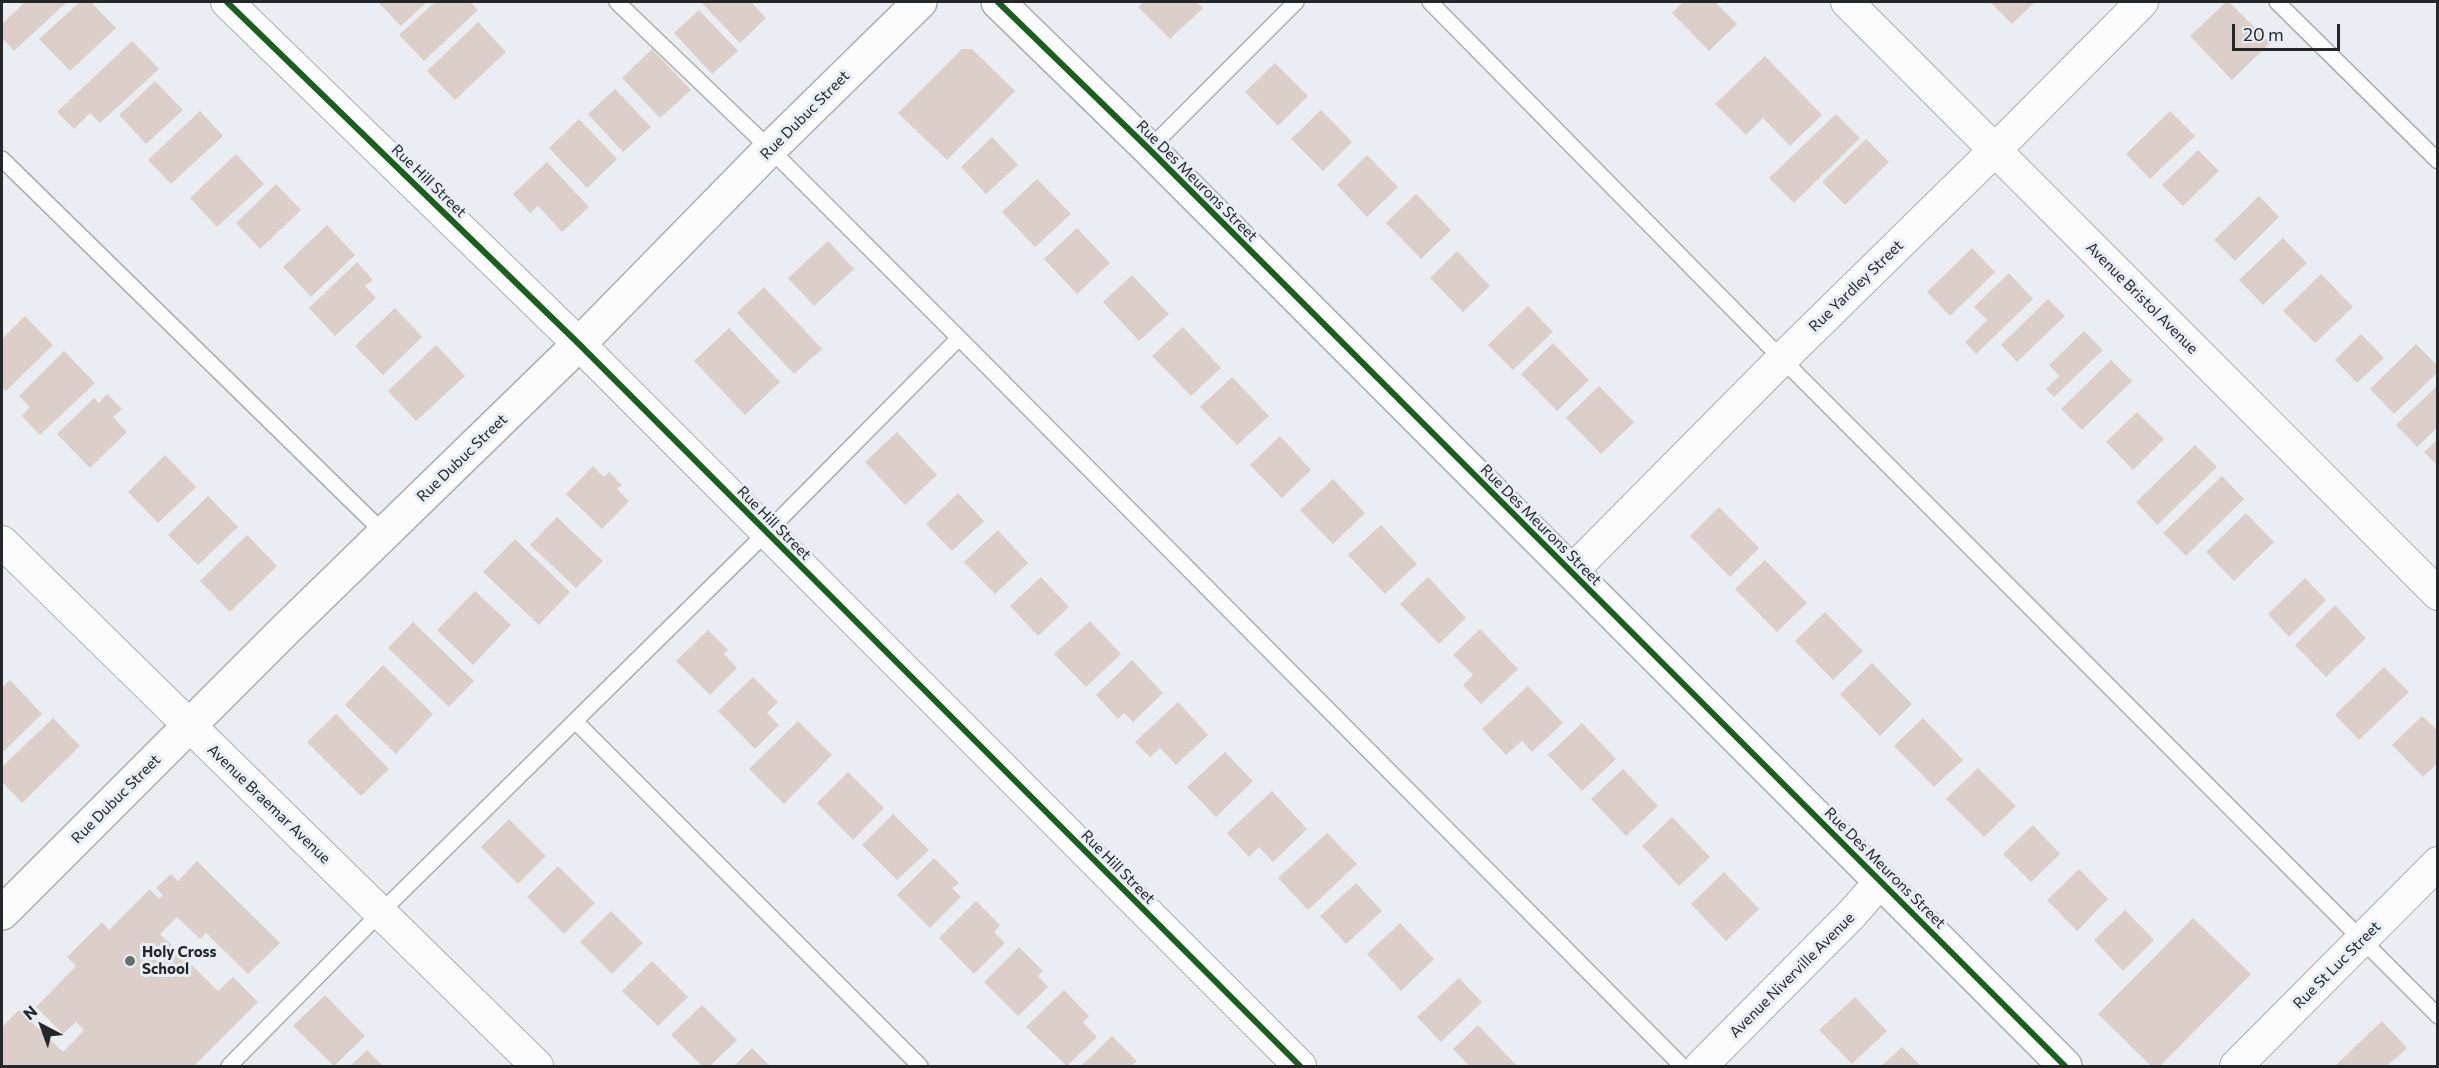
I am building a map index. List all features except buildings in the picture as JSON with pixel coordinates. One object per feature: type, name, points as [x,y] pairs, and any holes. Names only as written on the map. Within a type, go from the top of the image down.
[{"type":"street","name":"Rue Hill Street","points":[[227,2],[579,345],[1300,1066]]},
{"type":"street","name":"Rue Dubuc Street","points":[[2,914],[384,533],[579,345],[770,149],[920,2]]},
{"type":"street","name":"Rue Des Meurons Street","points":[[998,2],[1149,149],[2065,1066]]},
{"type":"street","name":"Avenue Bristol Avenue","points":[[1847,2],[2438,594]]},
{"type":"street","name":"Rue Yardley Street","points":[[1571,572],[2142,2]]},
{"type":"street","name":"Avenue Braemar Avenue","points":[[2,542],[537,1066]]},
{"type":"street","name":"Rue St Luc Street","points":[[2236,1066],[2438,863]]},
{"type":"street","name":"Avenue Niverville Avenue","points":[[1701,1066],[1851,915],[1881,881]]},
{"type":"lane","points":[[617,2],[770,149],[1682,1066]]},
{"type":"lane","points":[[1149,149],[1296,2]]},
{"type":"lane","points":[[1430,2],[1782,359],[2438,1016]]},
{"type":"lane","points":[[2277,2],[2438,161]]},
{"type":"lane","points":[[2,159],[384,533]]},
{"type":"lane","points":[[229,1066],[959,338]]},
{"type":"lane","points":[[575,721],[920,1066]]},
{"type":"cycle path","points":[[227,2],[579,344],[1300,1066]]},
{"type":"cycle path","points":[[998,2],[1149,149],[2065,1066]]},
{"type":"place","name":"Holy Cross School","points":[[130,961]]}]
